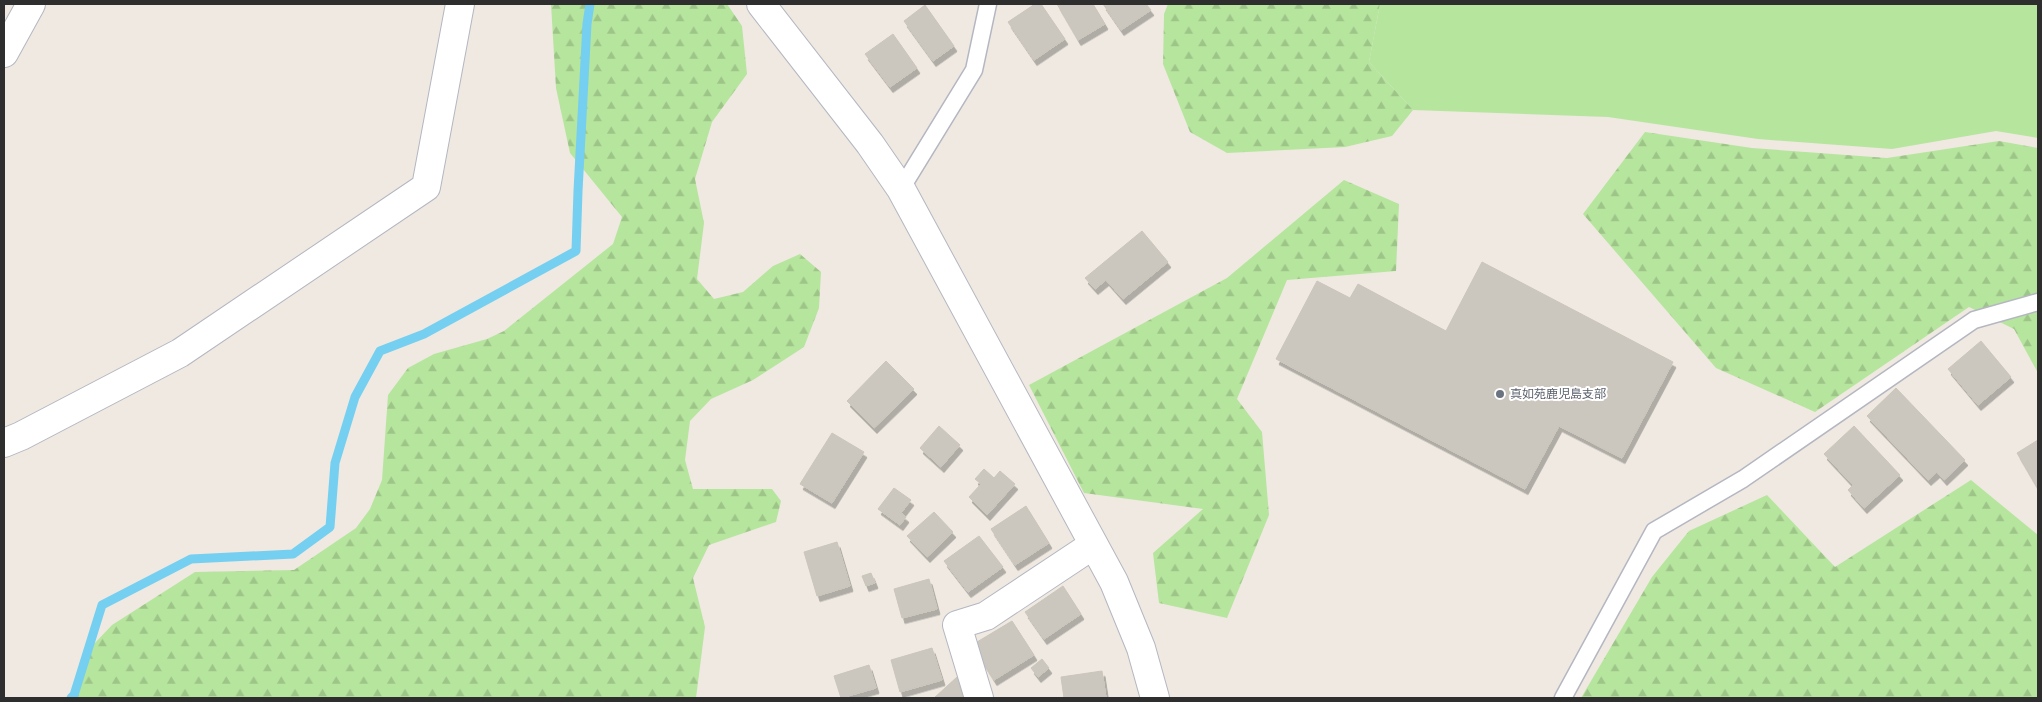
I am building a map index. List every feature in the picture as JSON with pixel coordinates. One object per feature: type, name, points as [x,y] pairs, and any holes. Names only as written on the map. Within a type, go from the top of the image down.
[{"type":"street","points":[[4,52],[30,4]]},
{"type":"street","points":[[4,443],[21,436],[180,353],[426,187],[460,4]]},
{"type":"street","points":[[761,4],[870,144],[901,189],[1114,582],[1141,648],[1155,698]]},
{"type":"street","points":[[978,698],[957,625],[986,616],[1093,545]]},
{"type":"lane","points":[[901,189],[974,70],[988,4]]},
{"type":"lane","points":[[1563,698],[1654,531],[1744,479],[1974,320],[2038,302]]},
{"type":"green space","points":[[551,4],[727,4],[742,26],[747,74],[712,122],[695,179],[704,223],[697,279],[714,299],[743,292],[773,266],[800,254],[821,272],[819,308],[804,347],[753,380],[711,399],[690,421],[685,460],[693,489],[772,489],[781,501],[776,522],[709,545],[693,578],[705,627],[696,698],[75,698],[94,644],[112,625],[195,572],[294,570],[356,528],[370,509],[382,480],[388,395],[408,368],[434,354],[487,339],[504,331],[613,244],[622,217],[570,153],[556,88]]},
{"type":"green space","points":[[1168,4],[1380,4],[1369,62],[1413,110],[1392,136],[1345,147],[1227,153],[1190,132],[1163,64],[1164,14]]},
{"type":"green space","points":[[1380,4],[2038,4],[2038,138],[1996,131],[1892,149],[1758,139],[1608,117],[1413,110],[1369,62]]},
{"type":"green space","points":[[1645,132],[1752,148],[1887,158],[1999,141],[2038,148],[2038,373],[2014,329],[1969,307],[1815,412],[1716,368],[1583,214]]},
{"type":"green space","points":[[1344,180],[1399,204],[1396,271],[1287,280],[1237,399],[1262,432],[1269,515],[1227,618],[1159,603],[1153,553],[1203,509],[1084,493],[1029,385],[1227,278]]},
{"type":"green space","points":[[1971,480],[2038,535],[2038,698],[1581,698],[1652,577],[1689,531],[1767,495],[1835,567]]},
{"type":"building","points":[[1035,4],[1041,4],[1065,39],[1034,60],[1008,22]]},
{"type":"building","points":[[1057,4],[1093,4],[1105,24],[1078,40]]},
{"type":"building","points":[[1103,4],[1146,4],[1151,10],[1121,30]]},
{"type":"building","points":[[925,5],[954,46],[933,61],[904,21]]},
{"type":"building","points":[[893,34],[917,68],[890,87],[865,54]]},
{"type":"building","points":[[1142,231],[1168,262],[1123,299],[1106,280],[1095,289],[1085,278]]},
{"type":"building","name":"真如苑鹿児島支部","points":[[1482,262],[1673,362],[1622,458],[1559,426],[1525,489],[1276,359],[1317,281],[1350,298],[1358,284],[1446,331]]},
{"type":"building","points":[[1981,341],[2011,377],[1978,405],[1948,369]]},
{"type":"building","points":[[886,361],[914,389],[874,428],[847,401]]},
{"type":"building","points":[[1896,388],[1965,460],[1944,480],[1937,472],[1928,480],[1867,416]]},
{"type":"building","points":[[939,426],[960,445],[941,467],[920,448]]},
{"type":"building","points":[[1854,426],[1900,475],[1864,508],[1848,490],[1853,485],[1824,454]]},
{"type":"building","points":[[832,433],[864,452],[832,503],[800,484]]},
{"type":"building","points":[[2038,440],[2038,489],[2017,453]]},
{"type":"building","points":[[984,469],[994,478],[1000,471],[1015,484],[987,515],[969,497],[981,484],[975,479]]},
{"type":"building","points":[[894,488],[911,500],[901,513],[906,517],[900,525],[878,509]]},
{"type":"building","points":[[1026,506],[1049,543],[1015,565],[991,529]]},
{"type":"building","points":[[934,512],[953,532],[927,557],[907,536]]},
{"type":"building","points":[[979,536],[1003,567],[968,592],[944,561]]},
{"type":"building","points":[[837,542],[850,586],[817,596],[804,552]]},
{"type":"building","points":[[871,573],[875,583],[866,586],[862,576]]},
{"type":"building","points":[[929,579],[937,609],[902,618],[894,589]]},
{"type":"building","points":[[1063,586],[1081,614],[1044,639],[1025,612]]},
{"type":"building","points":[[1012,621],[1034,655],[994,680],[972,645]]},
{"type":"building","points":[[932,648],[942,680],[900,692],[891,660]]},
{"type":"building","points":[[1042,659],[1049,668],[1038,677],[1031,668]]},
{"type":"building","points":[[869,665],[876,688],[841,698],[834,676]]},
{"type":"building","points":[[1102,671],[1106,698],[1064,698],[1061,677]]},
{"type":"building","points":[[957,677],[963,698],[934,698]]},
{"type":"waterway","points":[[71,698],[74,695],[102,605],[191,559],[293,554],[330,527],[335,463],[355,397],[380,351],[424,334],[576,251],[587,24],[590,4]]},
{"type":"place","name":"真如苑鹿児島支部","points":[[1500,394]]}]
